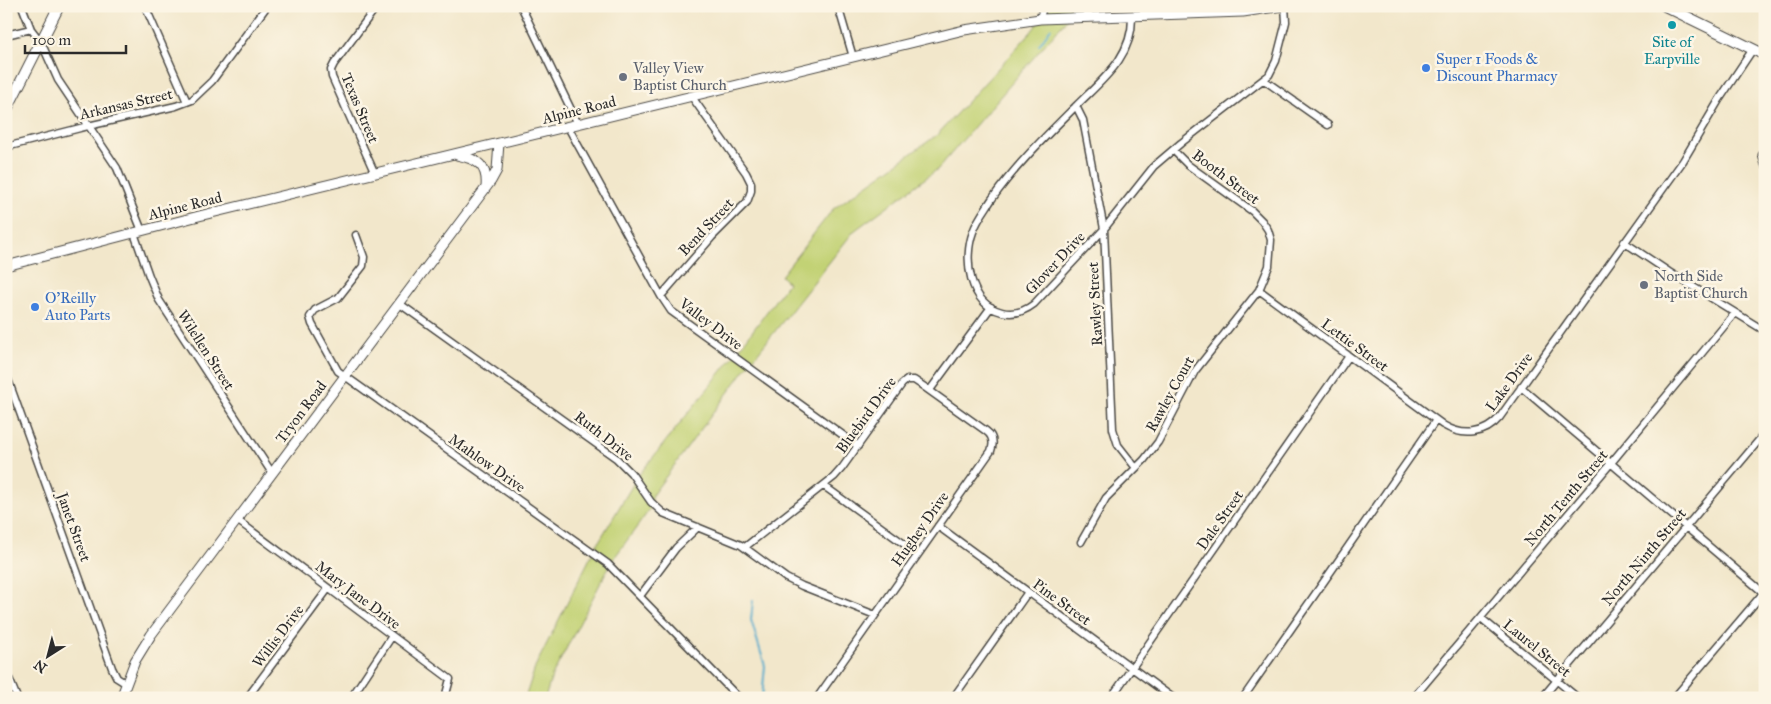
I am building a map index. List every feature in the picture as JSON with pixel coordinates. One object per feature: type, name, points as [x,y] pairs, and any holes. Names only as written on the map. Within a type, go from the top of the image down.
[{"type":"main road","points":[[6,110],[59,6]]},
{"type":"main road","name":"Alpine Road","points":[[6,266],[499,143],[964,30],[1040,19],[1243,12],[1284,6]]},
{"type":"main road","points":[[1665,6],[1765,55]]},
{"type":"main road","name":"Tryon Road","points":[[121,698],[125,683],[140,652],[151,635],[486,187],[497,170],[499,143]]},
{"type":"main road","points":[[455,154],[477,161],[486,173],[486,187]]},
{"type":"street","name":"Wilellen Street","points":[[22,6],[31,29],[41,42],[58,80],[117,168],[138,232],[149,276],[159,300],[272,473]]},
{"type":"street","points":[[145,6],[187,102]]},
{"type":"street","name":"Arkansas Street","points":[[6,147],[187,102],[197,96],[212,81],[267,6]]},
{"type":"street","name":"Texas Street","points":[[375,174],[332,77],[331,70],[377,6]]},
{"type":"street","name":"Valley Drive","points":[[521,6],[573,126],[668,308],[858,446]]},
{"type":"street","points":[[838,6],[853,57]]},
{"type":"street","points":[[1040,19],[1043,6]]},
{"type":"street","name":"Glover Drive","points":[[991,307],[1010,313],[1031,306],[1104,229],[1149,172],[1172,150],[1264,80],[1271,72],[1276,61],[1286,22],[1284,6]]},
{"type":"street","points":[[930,390],[991,307],[977,293],[971,276],[968,251],[974,228],[1011,174],[1103,80],[1120,60],[1131,35],[1132,16]]},
{"type":"street","points":[[6,35],[31,29]]},
{"type":"street","name":"Lake Drive","points":[[1436,420],[1451,430],[1469,433],[1480,432],[1497,420],[1683,161],[1719,100],[1753,49]]},
{"type":"street","points":[[1264,80],[1328,125]]},
{"type":"street","name":"Bend Street","points":[[661,296],[712,237],[744,205],[751,191],[751,182],[746,173],[692,97]]},
{"type":"street","name":"Rawley Street","points":[[1076,106],[1083,120],[1104,229],[1113,429],[1118,445],[1136,468]]},
{"type":"street","name":"Booth Street","points":[[1172,150],[1188,165],[1252,211],[1265,224]]},
{"type":"street","points":[[1765,150],[1762,155],[1765,165]]},
{"type":"street","name":"Rawley Court","points":[[1081,542],[1106,498],[1136,468],[1160,438],[1198,367],[1259,290],[1266,276],[1271,254],[1271,240],[1265,224]]},
{"type":"street","name":"Mahlow Drive","points":[[356,235],[364,257],[363,266],[338,298],[315,310],[310,317],[334,366],[344,377],[597,556],[614,570],[739,698]]},
{"type":"street","points":[[1624,242],[1765,331]]},
{"type":"street","name":"Lettie Street","points":[[1259,290],[1436,420]]},
{"type":"street","name":"Ruth Drive","points":[[400,304],[616,458],[631,473],[652,502],[663,513],[746,547],[794,582],[875,616]]},
{"type":"street","name":"North Tenth Street","points":[[1413,698],[1736,313]]},
{"type":"street","name":"Dale Street","points":[[1111,698],[1349,356]]},
{"type":"street","name":"Janet Street","points":[[6,374],[112,668],[117,678],[125,683]]},
{"type":"street","name":"Bluebird Drive","points":[[746,547],[824,486],[842,468],[905,381],[914,380],[930,390]]},
{"type":"street","points":[[1521,387],[1764,592],[1674,698]]},
{"type":"street","name":"Hughey Drive","points":[[817,698],[991,451],[993,441],[986,431],[930,390]]},
{"type":"street","points":[[1243,698],[1436,420]]},
{"type":"street","name":"North Ninth Street","points":[[1542,698],[1765,432]]},
{"type":"street","points":[[824,486],[918,554]]},
{"type":"street","name":"Mary Jane Drive","points":[[237,520],[450,679],[445,698]]},
{"type":"street","name":"Pine Street","points":[[938,526],[1172,698]]},
{"type":"street","points":[[640,596],[680,544],[698,527]]},
{"type":"street","name":"Willis Drive","points":[[247,698],[328,589]]},
{"type":"street","points":[[953,698],[1028,592]]},
{"type":"street","name":"Laurel Street","points":[[1481,618],[1578,698]]},
{"type":"street","points":[[351,698],[392,636]]},
{"type":"street","points":[[6,671],[17,698]]},
{"type":"green space","points":[[1051,6],[1078,6],[938,169],[854,231],[750,363],[653,494],[650,509],[612,561],[552,676],[545,698],[525,698],[536,665],[595,548],[638,476],[737,352],[788,283],[781,276],[833,209],[937,135],[1031,32]]},
{"type":"waterway","points":[[1039,45],[1051,28]]},
{"type":"waterway","points":[[753,600],[751,620],[765,666],[762,698]]},
{"type":"place","name":"Site of Earpville","points":[[1672,25]]},
{"type":"place","name":"Super 1 Foods & Discount Pharmacy","points":[[1426,68]]},
{"type":"place","name":"Valley View Baptist Church","points":[[623,77]]},
{"type":"place","name":"North Side Baptist Church","points":[[1644,285]]},
{"type":"place","name":"O'Reilly Auto Parts","points":[[35,307]]}]
